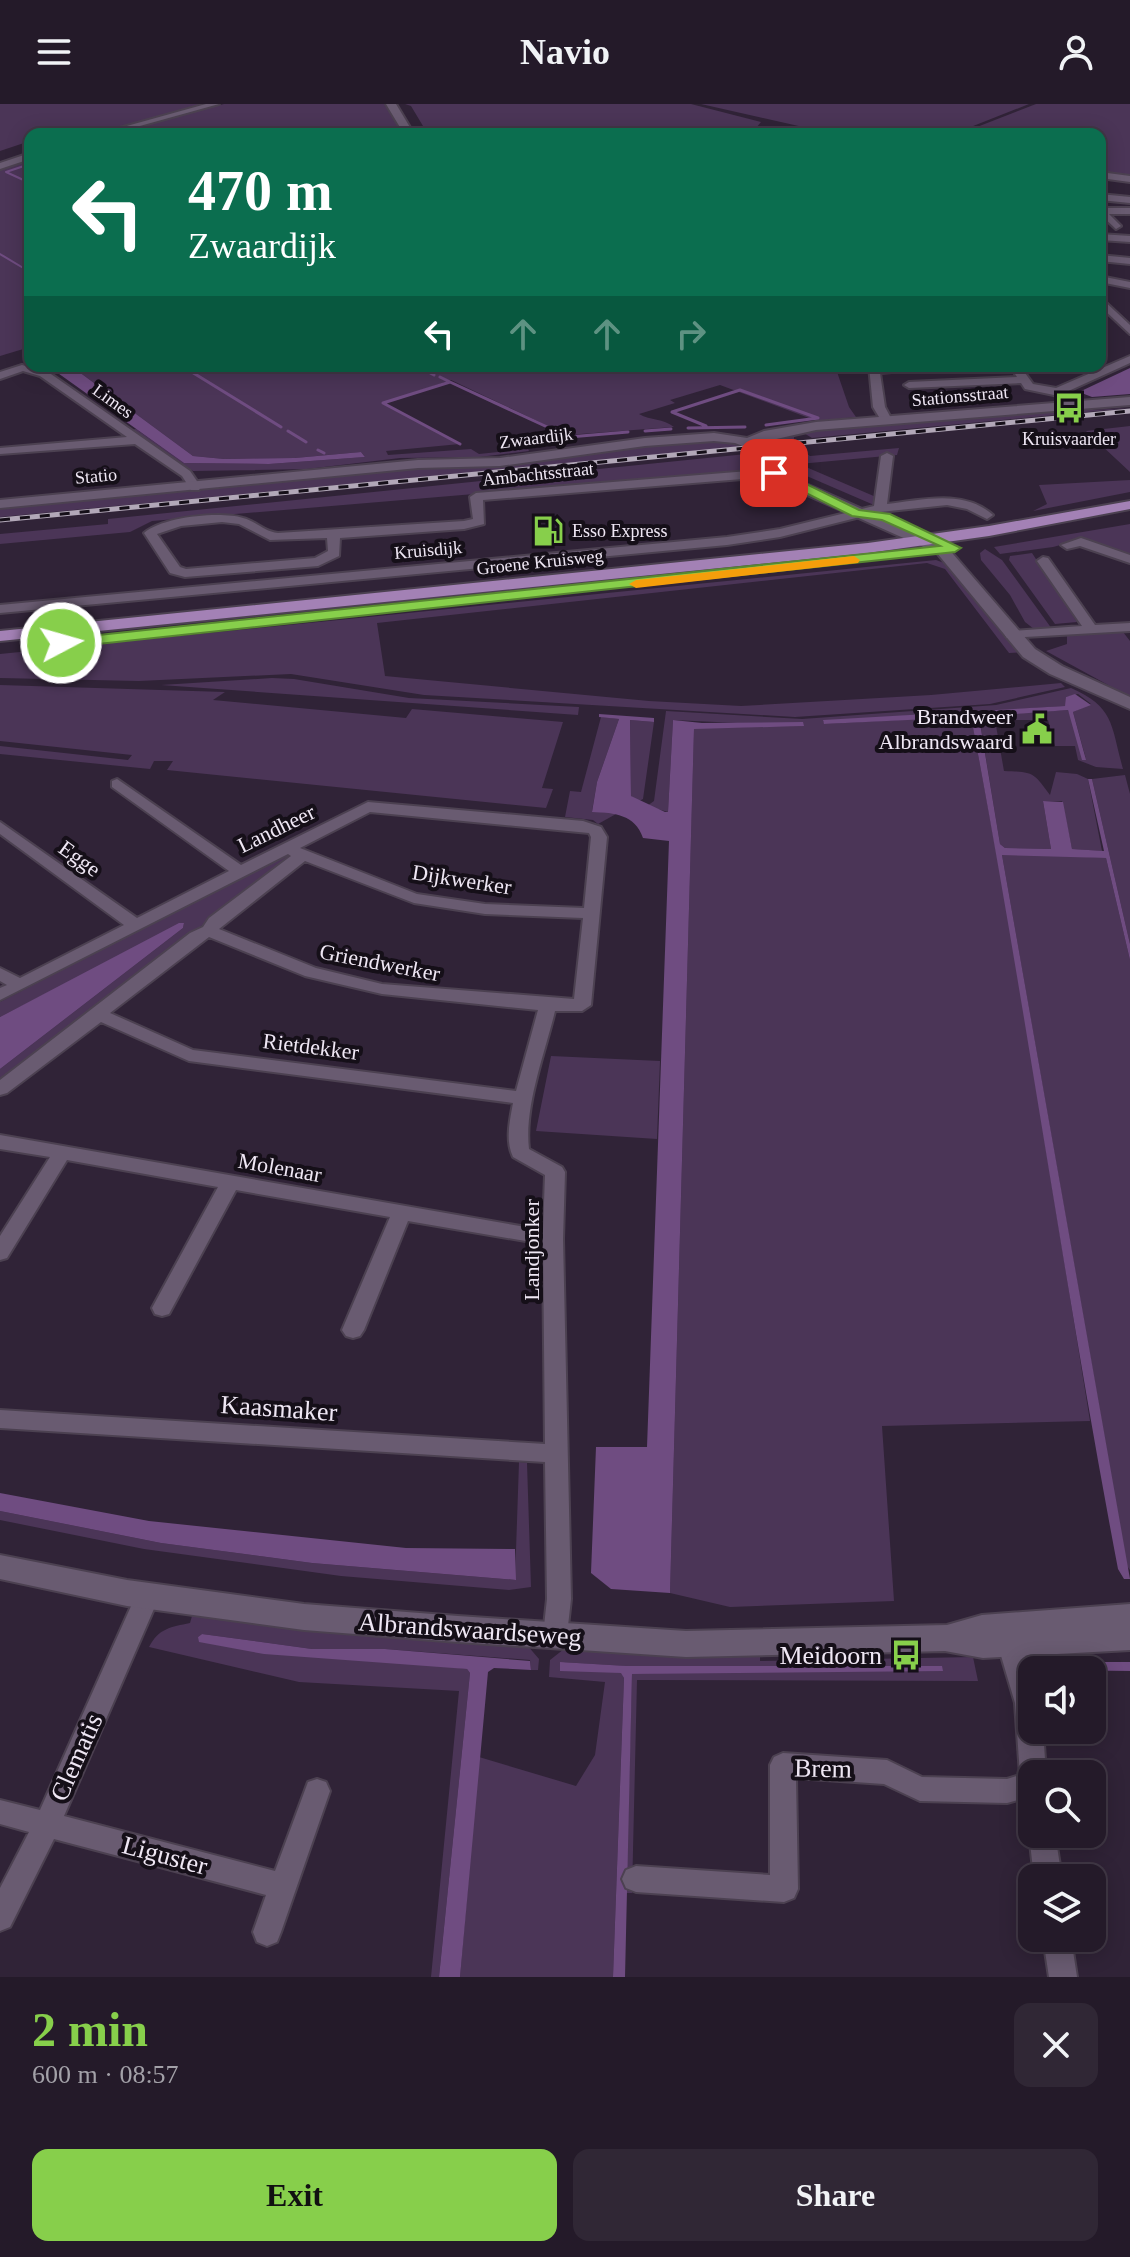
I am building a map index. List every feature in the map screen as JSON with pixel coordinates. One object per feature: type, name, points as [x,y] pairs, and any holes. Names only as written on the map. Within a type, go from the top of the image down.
[{"type":"main road","name":"Groene Kruisweg","points":[[0,636],[939,544],[1130,505]]},
{"type":"main road","name":"Groene Kruisweg","points":[[0,650],[728,575],[1130,518]]},
{"type":"street","points":[[124,128],[215,104]]},
{"type":"street","points":[[391,104],[405,128]]},
{"type":"street","points":[[0,166],[24,158]]},
{"type":"street","points":[[1106,176],[1130,179]]},
{"type":"street","points":[[1106,198],[1130,200]]},
{"type":"street","points":[[1106,211],[1130,211]]},
{"type":"street","points":[[1106,215],[1116,226]]},
{"type":"street","points":[[1106,237],[1130,239]]},
{"type":"street","points":[[1106,259],[1129,261]]},
{"type":"street","points":[[1106,279],[1129,261]]},
{"type":"street","points":[[1106,280],[1130,285]]},
{"type":"street","points":[[1106,312],[1130,331]]},
{"type":"street","points":[[1106,370],[1130,359]]},
{"type":"street","name":"Limes","points":[[0,376],[24,368]]},
{"type":"street","name":"Limes","points":[[39,372],[186,474],[195,487]]},
{"type":"street","points":[[875,372],[879,407],[886,420]]},
{"type":"street","points":[[1019,372],[1029,387],[1057,392],[1072,405]]},
{"type":"street","points":[[1057,392],[1101,372]]},
{"type":"street","points":[[909,385],[1024,380]]},
{"type":"street","name":"Stationsstraat","points":[[743,441],[792,429],[1130,401]]},
{"type":"street","name":"Zwaardijk","points":[[195,487],[418,464],[500,462],[645,442],[714,437],[743,441]]},
{"type":"street","points":[[0,451],[137,440]]},
{"type":"street","points":[[743,441],[774,473],[857,513],[885,517],[939,544],[1039,660],[1130,704]]},
{"type":"street","points":[[878,508],[887,456]]},
{"type":"street","name":"Ambachtsstraat","points":[[333,535],[335,553],[318,562],[185,573],[175,570],[150,533],[162,525],[230,519],[243,522],[268,536],[333,535],[476,523],[480,521],[476,497],[774,473]]},
{"type":"street","name":"Statio","points":[[0,504],[195,487]]},
{"type":"street","name":"Kruisdijk","points":[[0,609],[727,541],[780,533],[878,508],[947,501],[971,506],[987,515]]},
{"type":"street","points":[[1067,545],[1081,542],[1130,559]]},
{"type":"street","points":[[1043,561],[1092,630]]},
{"type":"street","points":[[1018,634],[1130,627]]},
{"type":"street","points":[[117,784],[239,871]]},
{"type":"street","name":"Landheer","points":[[0,1089],[184,946],[209,931],[215,922],[296,851],[368,807],[583,826],[595,830],[599,837],[590,913]]},
{"type":"street","name":"Egge","points":[[0,827],[135,925]]},
{"type":"street","name":"Landheer","points":[[0,995],[239,871],[296,851]]},
{"type":"street","name":"Dijkwerker","points":[[296,851],[414,898],[485,909],[590,913]]},
{"type":"street","points":[[548,1005],[582,1005],[590,913]]},
{"type":"street","name":"Griendwerker","points":[[209,931],[311,972],[382,989],[548,1005]]},
{"type":"street","points":[[0,973],[18,984]]},
{"type":"street","name":"Landjonker","points":[[548,1005],[517,1142],[520,1152],[555,1172],[555,1454],[559,1599],[555,1635]]},
{"type":"street","name":"Rietdekker","points":[[99,1015],[189,1055],[525,1098]]},
{"type":"street","name":"Molenaar","points":[[0,1142],[553,1239]]},
{"type":"street","points":[[0,1253],[61,1155]]},
{"type":"street","points":[[162,1308],[230,1183]]},
{"type":"street","points":[[353,1330],[402,1212]]},
{"type":"street","name":"Kaasmaker","points":[[0,1419],[555,1454]]},
{"type":"street","name":"Albrandswaardseweg","points":[[0,1567],[148,1595],[304,1617],[686,1644],[945,1638],[983,1645],[1006,1636],[1130,1617]]},
{"type":"street","name":"Clematis","points":[[0,1917],[47,1824],[148,1595]]},
{"type":"street","points":[[1006,1636],[1028,1703],[1032,1760]]},
{"type":"street","name":"Albrandswaardseweg","points":[[1006,1636],[1130,1637]]},
{"type":"street","name":"Brem","points":[[636,1879],[784,1889],[783,1765],[887,1772],[920,1789],[1007,1791],[1018,1788]]},
{"type":"street","points":[[267,1932],[317,1791]]},
{"type":"street","name":"Liguster","points":[[0,1812],[282,1886]]},
{"type":"street","points":[[1059,1952],[1063,1977]]},
{"type":"shaded area","points":[[0,104],[200,104],[193,109],[119,128],[24,128],[24,143],[0,151]]},
{"type":"shaded area","points":[[224,104],[384,104],[401,128],[129,128]]},
{"type":"shaded area","points":[[405,104],[691,104],[761,122],[756,128],[420,128],[423,126],[411,106]]},
{"type":"shaded area","points":[[701,104],[1029,104],[968,128],[807,128]]},
{"type":"shaded area","points":[[1036,104],[1130,104],[1130,178],[1106,176],[1106,128],[974,128]]},
{"type":"shaded area","points":[[24,159],[24,349],[0,356],[0,167]]},
{"type":"shaded area","points":[[1130,368],[1130,394],[1092,397],[1079,392]]},
{"type":"shaded area","points":[[56,372],[79,372],[193,456],[295,458],[361,452],[365,457],[269,464],[184,463]]},
{"type":"shaded area","points":[[79,372],[837,372],[849,407],[856,417],[817,421],[720,385],[670,400],[675,403],[639,414],[674,427],[567,435],[451,380],[383,403],[460,444],[386,451],[388,455],[471,449],[479,454],[529,451],[479,457],[400,458],[307,469],[193,471],[131,430],[136,429],[184,463],[269,464],[365,457],[361,452],[295,458],[193,456]]},
{"type":"shaded area","points":[[1090,406],[1093,410],[1130,408],[812,438],[802,432],[794,437],[794,441],[775,443],[773,440],[809,430]]},
{"type":"shaded area","points":[[1130,426],[1130,472],[1086,431]]},
{"type":"shaded area","points":[[728,440],[748,446],[0,517],[0,509],[410,467],[472,467],[583,456],[635,446]]},
{"type":"shaded area","points":[[899,448],[897,455],[799,464],[876,497],[874,505],[802,474],[781,450],[800,449],[810,456]]},
{"type":"shaded area","points":[[756,453],[767,467],[763,470],[152,521],[130,532],[0,544],[0,534],[108,524],[108,519]]},
{"type":"shaded area","points":[[1130,480],[1130,492],[1033,511],[1047,504],[1039,485]]},
{"type":"shaded area","points":[[1130,524],[1130,556],[1083,539],[1053,547],[1000,554],[994,547]]},
{"type":"shaded area","points":[[985,549],[1002,560],[1052,629],[1034,629],[1025,622],[1010,595],[981,560],[980,553]]},
{"type":"shaded area","points":[[1032,553],[1077,622],[1055,624],[1009,560],[1010,556]]},
{"type":"shaded area","points":[[936,560],[947,564],[1024,652],[1009,653],[945,569],[927,563],[377,623],[385,676],[649,701],[741,706],[931,695],[1061,683],[1065,687],[990,704],[795,717],[424,695],[291,674],[139,681],[0,678],[0,654]]},
{"type":"shaded area","points":[[1123,632],[1130,641],[1130,697],[1046,651],[1067,644],[1067,635]]},
{"type":"shaded area","points":[[272,678],[409,698],[579,707],[578,715],[161,685]]},
{"type":"shaded area","points":[[0,685],[225,692],[213,700],[406,718],[412,709],[563,722],[542,788],[553,789],[546,808],[167,770],[173,761],[154,761],[150,769],[0,754],[0,746],[128,760],[132,755],[0,741]]},
{"type":"shaded area","points":[[1071,688],[1104,711],[1113,729],[1123,769],[1096,767],[1078,760],[1075,746],[1055,746],[1048,720],[995,720],[1004,771],[1032,775],[1050,795],[1056,772],[1077,774],[1088,779],[1102,851],[1072,849],[1062,801],[1043,801],[1051,849],[1005,848],[1000,844],[979,716],[1068,710],[1086,759],[1073,712],[1091,704],[1078,694],[1066,697],[1065,706],[823,721],[825,724],[971,716],[1011,932],[1090,1421],[882,1426],[894,1601],[730,1607],[670,1593],[694,728],[803,726],[673,720],[668,812],[647,806],[654,801],[666,711],[802,719],[996,705]]},
{"type":"shaded area","points":[[1075,694],[1091,705],[1073,712],[1086,760],[1082,760],[1068,710],[979,717],[1000,844],[1005,848],[1051,849],[1043,801],[1063,802],[1072,849],[1104,851],[1088,779],[1092,779],[1130,944],[1130,960],[1106,858],[1002,855],[1130,1579],[1124,1579],[1118,1569],[1098,1463],[971,717],[824,724],[823,720],[1065,706],[1066,697]]},
{"type":"shaded area","points":[[599,714],[654,718],[654,722],[630,720],[631,796],[665,812],[668,812],[673,720],[702,723],[803,722],[804,726],[694,729],[670,1593],[611,1589],[591,1573],[596,1447],[647,1447],[669,841],[643,838],[635,824],[623,816],[592,812],[597,782],[619,719],[599,717]]},
{"type":"shaded area","points":[[601,717],[619,719],[597,782],[592,811],[616,814],[598,824],[593,820],[565,817],[570,791],[581,792]]},
{"type":"shaded area","points":[[630,720],[654,722],[643,799],[637,802],[631,796]]},
{"type":"shaded area","points":[[1125,775],[1130,794],[1130,944],[1092,779]]},
{"type":"shaded area","points":[[289,853],[293,856],[0,1080],[0,1069],[183,928],[184,923],[0,1017],[0,1002]]},
{"type":"shaded area","points":[[1002,855],[1106,858],[1130,960],[1130,1570]]},
{"type":"shaded area","points":[[184,923],[183,928],[0,1069],[0,1017]]},
{"type":"shaded area","points":[[551,1056],[660,1061],[657,1139],[536,1131]]},
{"type":"shaded area","points":[[519,1462],[527,1463],[531,1587],[509,1590],[341,1576],[144,1549],[0,1520],[0,1511],[161,1543],[312,1563],[515,1580]]},
{"type":"shaded area","points":[[0,1493],[149,1521],[406,1548],[515,1549],[516,1580],[312,1563],[161,1543],[0,1511]]},
{"type":"shaded area","points":[[192,1616],[527,1645],[539,1659],[538,1670],[531,1670],[530,1660],[385,1649],[312,1649],[202,1634],[198,1637],[467,1669],[470,1673],[439,1977],[431,1977],[459,1691],[299,1682],[149,1647],[161,1632],[190,1623]]},
{"type":"shaded area","points":[[202,1634],[312,1649],[385,1649],[530,1661],[531,1670],[494,1668],[488,1672],[460,1977],[439,1977],[470,1673],[467,1669],[264,1654],[199,1642],[198,1637]]},
{"type":"shaded area","points":[[564,1649],[760,1655],[760,1661],[973,1657],[978,1681],[637,1680],[632,1893],[626,1893],[632,1674],[797,1668],[560,1662],[622,1673],[624,1678],[613,1977],[460,1977],[479,1757],[576,1786],[595,1755],[605,1682],[549,1677],[550,1660]]},
{"type":"shaded area","points":[[560,1662],[627,1666],[942,1666],[943,1671],[632,1674],[625,1977],[613,1977],[624,1678],[621,1673],[560,1671]]},
{"type":"shaded area","points":[[1106,1662],[1130,1662],[1130,1671],[1106,1671]]},
{"type":"waterway","points":[[24,166],[6,172],[24,180]]},
{"type":"waterway","points":[[0,254],[24,268]]},
{"type":"waterway","points":[[192,372],[281,427]]},
{"type":"waterway","points":[[428,372],[434,375]]},
{"type":"waterway","points":[[440,377],[450,382]]},
{"type":"waterway","points":[[450,382],[569,437],[628,432]]},
{"type":"waterway","points":[[450,382],[383,403],[460,444]]},
{"type":"waterway","points":[[706,426],[672,412],[740,390],[818,418],[766,425]]},
{"type":"waterway","points":[[688,428],[745,427]]},
{"type":"waterway","points":[[645,431],[671,429]]},
{"type":"waterway","points":[[288,431],[306,442]]},
{"type":"waterway","points":[[318,450],[324,453]]},
{"type":"railway","points":[[0,520],[1130,411]]},
{"type":"slow traffic","points":[[636,584],[854,560]]},
{"type":"place","name":"Kruisvaarder","points":[[1069,408]]},
{"type":"place","name":"Esso Express","points":[[548,531]]},
{"type":"place","name":"Brandweer Albrandswaard","points":[[1037,729]]},
{"type":"place","name":"Meidoorn","points":[[906,1655]]},
{"type":"route","points":[[61,643],[718,576],[955,548],[885,517],[857,513],[774,473]]}]
